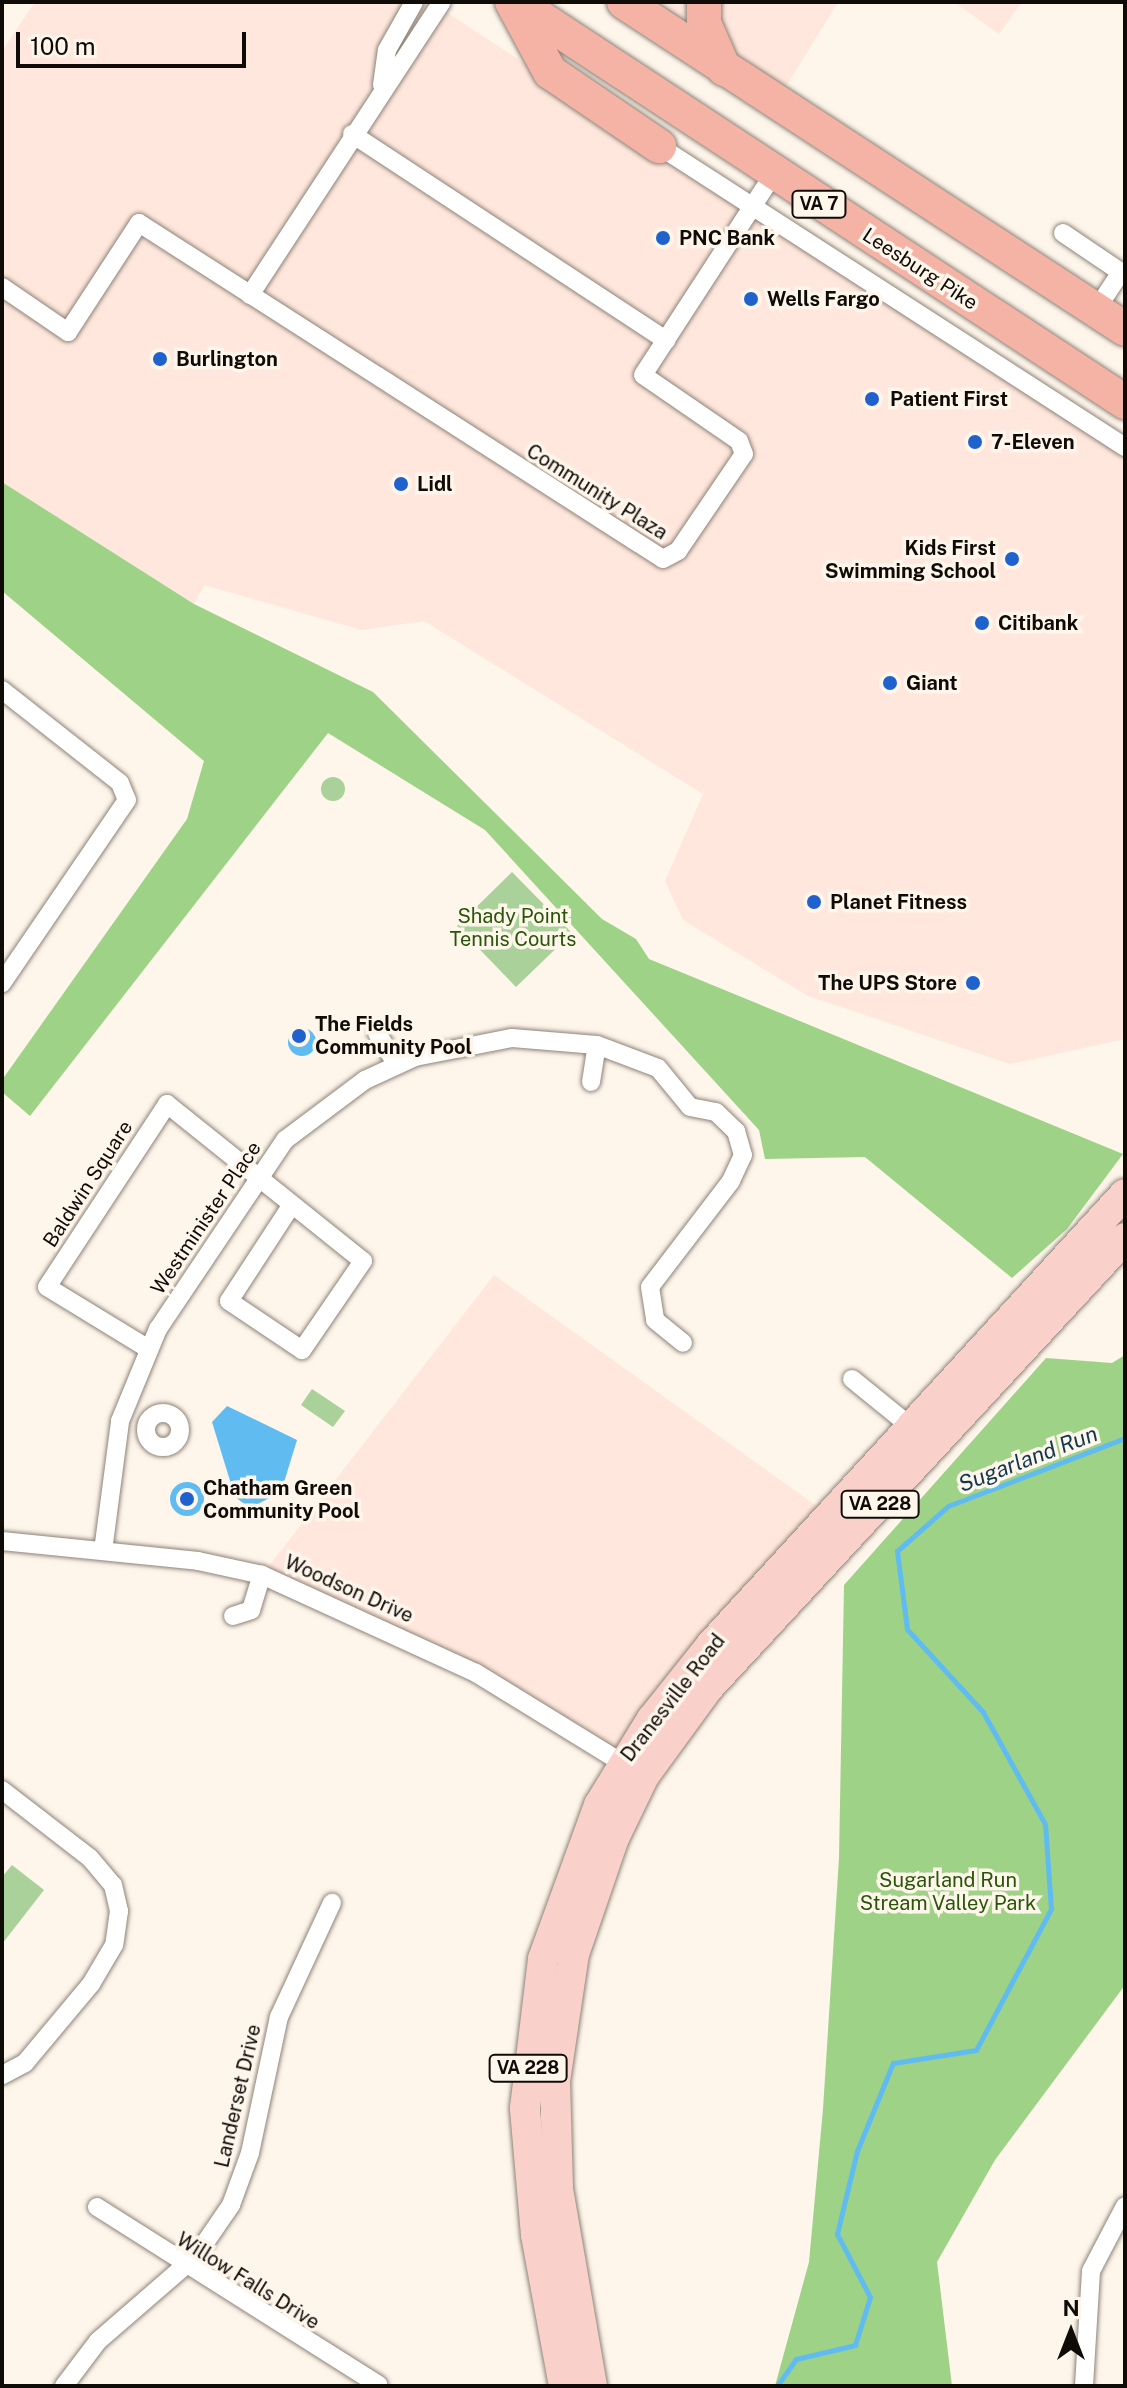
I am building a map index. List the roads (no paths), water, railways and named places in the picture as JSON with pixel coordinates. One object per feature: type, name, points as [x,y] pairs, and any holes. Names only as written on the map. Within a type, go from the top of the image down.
[{"type":"highway","points":[[514,2],[550,72],[659,146]]},
{"type":"highway","name":"Leesburg Pike","points":[[514,2],[773,175],[1125,402]]},
{"type":"highway","points":[[624,2],[1125,329]]},
{"type":"highway","points":[[704,2],[704,23],[724,70]]},
{"type":"highway","points":[[914,264],[1017,314],[1125,379]]},
{"type":"main road","name":"Dranesville Road","points":[[564,2386],[531,2197],[528,2058],[543,1959],[563,1894],[633,1770],[711,1645],[1125,1194]]},
{"type":"main road","name":"Dranesville Road","points":[[592,2386],[558,2189],[556,2066],[585,1915],[633,1770],[1125,1238]]},
{"type":"street","points":[[382,85],[387,50],[414,2]]},
{"type":"street","points":[[250,295],[382,85],[442,2]]},
{"type":"street","points":[[352,134],[666,340]]},
{"type":"street","points":[[659,146],[1120,444],[1125,424]]},
{"type":"street","name":"Community Plaza","points":[[2,287],[68,332],[139,223],[663,559],[678,551],[744,454],[739,441],[643,375],[773,175]]},
{"type":"street","points":[[1063,233],[1123,273],[1096,310]]},
{"type":"street","points":[[2,690],[120,783],[127,800],[2,983]]},
{"type":"street","points":[[377,1033],[396,1064]]},
{"type":"street","name":"Westminister Place","points":[[103,1551],[120,1421],[147,1348],[257,1179],[304,1123],[396,1064],[512,1038],[597,1045],[658,1068],[690,1107],[716,1112],[736,1131],[743,1155],[650,1287],[655,1320],[683,1343]]},
{"type":"street","points":[[591,1082],[597,1045]]},
{"type":"street","name":"Baldwin Square","points":[[147,1348],[47,1287],[167,1104],[257,1179]]},
{"type":"street","points":[[257,1179],[363,1261],[302,1350],[229,1301],[291,1206]]},
{"type":"street","points":[[852,1379],[911,1427]]},
{"type":"street","points":[[120,1421],[147,1425]]},
{"type":"street","name":"Woodson Drive","points":[[2,1541],[103,1551],[262,1575],[450,1660],[633,1770]]},
{"type":"street","points":[[233,1616],[251,1610],[262,1575]]},
{"type":"street","points":[[2,1790],[90,1858],[113,1885],[119,1911],[114,1945],[91,1984],[25,2063],[2,2075]]},
{"type":"street","name":"Landerset Drive","points":[[64,2386],[98,2341],[185,2268],[241,2181],[279,2017],[332,1903]]},
{"type":"street","points":[[1084,2386],[1091,2271],[1125,2206]]},
{"type":"street","name":"Willow Falls Drive","points":[[97,2207],[185,2268],[379,2385]]},
{"type":"water","name":"The Fields Community Pool","points":[[302,1028],[312,1032],[316,1042],[312,1052],[302,1056],[292,1052],[288,1042],[292,1032]]},
{"type":"water","points":[[227,1406],[297,1440],[281,1492],[250,1508],[235,1497],[212,1422]]},
{"type":"water","name":"Chatham Green Community Pool","points":[[187,1482],[199,1487],[204,1499],[199,1511],[187,1516],[175,1511],[170,1499],[175,1487]]},
{"type":"waterway","name":"Sugarland Run","points":[[777,2386],[796,2359],[855,2345],[870,2297],[837,2234],[857,2151],[893,2063],[976,2050],[1051,1909],[1045,1824],[983,1712],[907,1629],[897,1551],[948,1506],[1125,1438]]},
{"type":"place","name":"PNC Bank","points":[[663,238]]},
{"type":"place","name":"Wells Fargo","points":[[751,299]]},
{"type":"place","name":"Burlington","points":[[160,359]]},
{"type":"place","name":"Patient First","points":[[872,399]]},
{"type":"place","name":"7-Eleven","points":[[975,442]]},
{"type":"place","name":"Lidl","points":[[401,484]]},
{"type":"place","name":"Kids First Swimming School","points":[[1012,559]]},
{"type":"place","name":"Citibank","points":[[982,623]]},
{"type":"place","name":"Giant","points":[[890,683]]},
{"type":"place","name":"Planet Fitness","points":[[814,902]]},
{"type":"place","name":"The UPS Store","points":[[973,983]]},
{"type":"place","name":"The Fields Community Pool","points":[[299,1036]]},
{"type":"place","name":"Chatham Green Community Pool","points":[[187,1499]]},
{"type":"park label","name":"Shady Point Tennis Courts","points":[[513,928]]},
{"type":"park label","name":"Sugarland Run Stream Valley Park","points":[[948,1892]]}]
